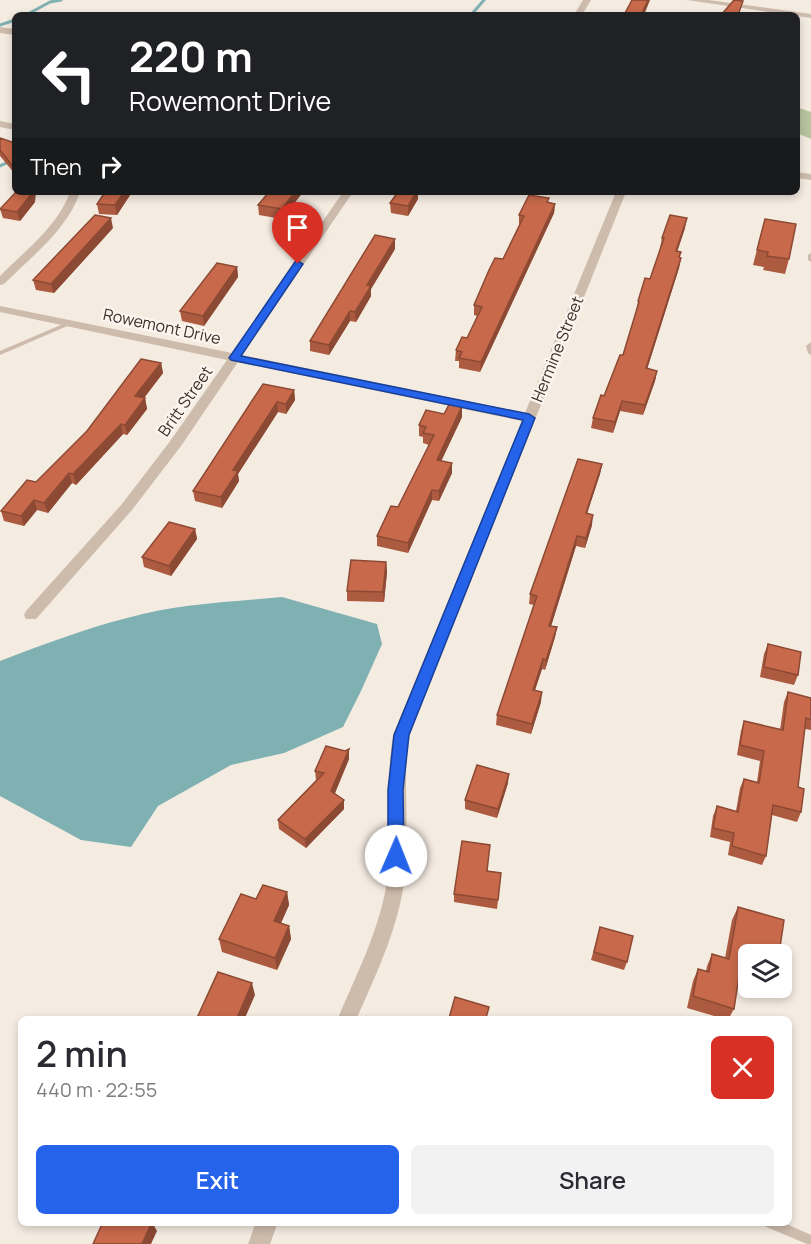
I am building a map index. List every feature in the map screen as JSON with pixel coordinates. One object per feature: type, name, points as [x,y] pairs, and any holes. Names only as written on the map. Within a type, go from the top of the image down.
[{"type":"street","points":[[691,0],[761,12]]},
{"type":"street","points":[[0,282],[57,223],[74,195]]},
{"type":"street","name":"Britt Street","points":[[31,615],[127,507],[176,442],[346,195]]},
{"type":"street","name":"Hermine Street","points":[[349,1016],[386,924],[394,892],[398,838],[396,790],[401,735],[620,195]]},
{"type":"street","name":"Rowemont Drive","points":[[0,309],[529,418]]},
{"type":"street","points":[[259,1244],[266,1226]]},
{"type":"lane","points":[[811,255],[811,260]]},
{"type":"lane","points":[[0,353],[70,323]]},
{"type":"lane","points":[[811,344],[809,346],[811,353]]},
{"type":"lane","points":[[778,1226],[811,1240]]},
{"type":"green space","points":[[800,108],[811,112],[811,139],[800,134]]},
{"type":"water","points":[[282,597],[377,624],[382,644],[343,727],[284,753],[231,765],[158,806],[131,847],[81,840],[0,796],[0,661],[79,632],[146,613],[204,604]]},
{"type":"building","points":[[632,0],[648,0],[642,12],[626,12]]},
{"type":"building","points":[[734,0],[743,1],[739,12],[724,12]]},
{"type":"building","points":[[0,138],[12,142],[12,165],[0,150]]},
{"type":"building","points":[[13,195],[31,195],[17,212],[0,209]]},
{"type":"building","points":[[103,195],[122,195],[115,205],[97,204]]},
{"type":"building","points":[[266,195],[293,195],[282,209],[258,205]]},
{"type":"building","points":[[396,195],[414,195],[408,206],[390,203]]},
{"type":"building","points":[[529,195],[549,198],[547,202],[555,204],[481,362],[459,358],[462,352],[456,350],[462,337],[467,338],[482,307],[474,305],[489,270],[495,258],[503,259],[524,216],[519,215]]},
{"type":"building","points":[[95,215],[111,218],[51,284],[33,280]]},
{"type":"building","points":[[670,215],[687,218],[676,251],[681,252],[679,257],[681,258],[646,368],[657,371],[645,405],[622,401],[615,422],[593,418],[620,355],[623,355],[645,278],[650,279]]},
{"type":"building","points":[[765,219],[796,224],[789,259],[767,256],[768,252],[757,250]]},
{"type":"building","points":[[375,235],[395,239],[367,285],[371,286],[355,312],[350,311],[329,345],[310,341]]},
{"type":"building","points":[[217,263],[237,267],[203,316],[180,311]]},
{"type":"building","points":[[141,359],[161,363],[135,396],[145,398],[125,425],[121,424],[73,474],[69,473],[44,503],[34,500],[21,516],[1,511],[27,480],[36,482],[87,431]]},
{"type":"building","points":[[263,384],[294,390],[286,404],[277,402],[233,470],[238,471],[221,497],[193,491]]},
{"type":"building","points":[[451,401],[462,406],[437,460],[452,463],[439,491],[432,490],[408,543],[377,536],[391,506],[398,507],[434,435],[423,433],[426,427],[419,425],[426,410],[444,414]]},
{"type":"building","points":[[578,459],[602,464],[586,513],[593,515],[586,538],[577,536],[549,626],[557,627],[533,690],[542,692],[532,724],[497,715],[537,596],[530,594]]},
{"type":"building","points":[[169,522],[195,529],[169,566],[142,557]]},
{"type":"building","points":[[351,560],[386,562],[383,592],[347,591]]},
{"type":"building","points":[[768,644],[801,652],[798,675],[764,667]]},
{"type":"building","points":[[788,692],[811,698],[811,720],[806,718],[798,787],[804,789],[801,812],[773,805],[766,856],[732,846],[734,833],[713,828],[717,806],[738,812],[744,779],[759,783],[764,751],[740,745],[744,721],[783,730]]},
{"type":"building","points":[[326,746],[345,751],[349,749],[331,791],[344,800],[305,839],[278,820],[324,773],[315,771]]},
{"type":"building","points":[[477,765],[509,774],[498,809],[465,800]]},
{"type":"building","points":[[462,841],[490,845],[487,871],[501,873],[498,900],[454,894]]},
{"type":"building","points":[[263,885],[287,892],[274,921],[289,926],[275,958],[219,939],[241,894],[256,899]]},
{"type":"building","points":[[738,907],[784,920],[780,944],[738,944],[738,983],[734,1009],[693,996],[698,969],[709,972],[712,954],[729,959]]},
{"type":"building","points":[[600,927],[633,936],[627,962],[594,952]]},
{"type":"building","points":[[218,972],[252,983],[238,1016],[198,1016]]},
{"type":"building","points":[[455,997],[489,1007],[487,1016],[450,1016]]},
{"type":"building","points":[[101,1226],[150,1226],[142,1244],[93,1244]]},
{"type":"waterway","points":[[32,12],[50,2],[61,0]]},
{"type":"waterway","points":[[474,12],[484,0]]},
{"type":"waterway","points":[[0,25],[12,21]]},
{"type":"waterway","points":[[0,166],[12,160]]},
{"type":"route","points":[[298,264],[235,358],[529,418],[401,735],[396,790],[398,838],[396,856]]}]
